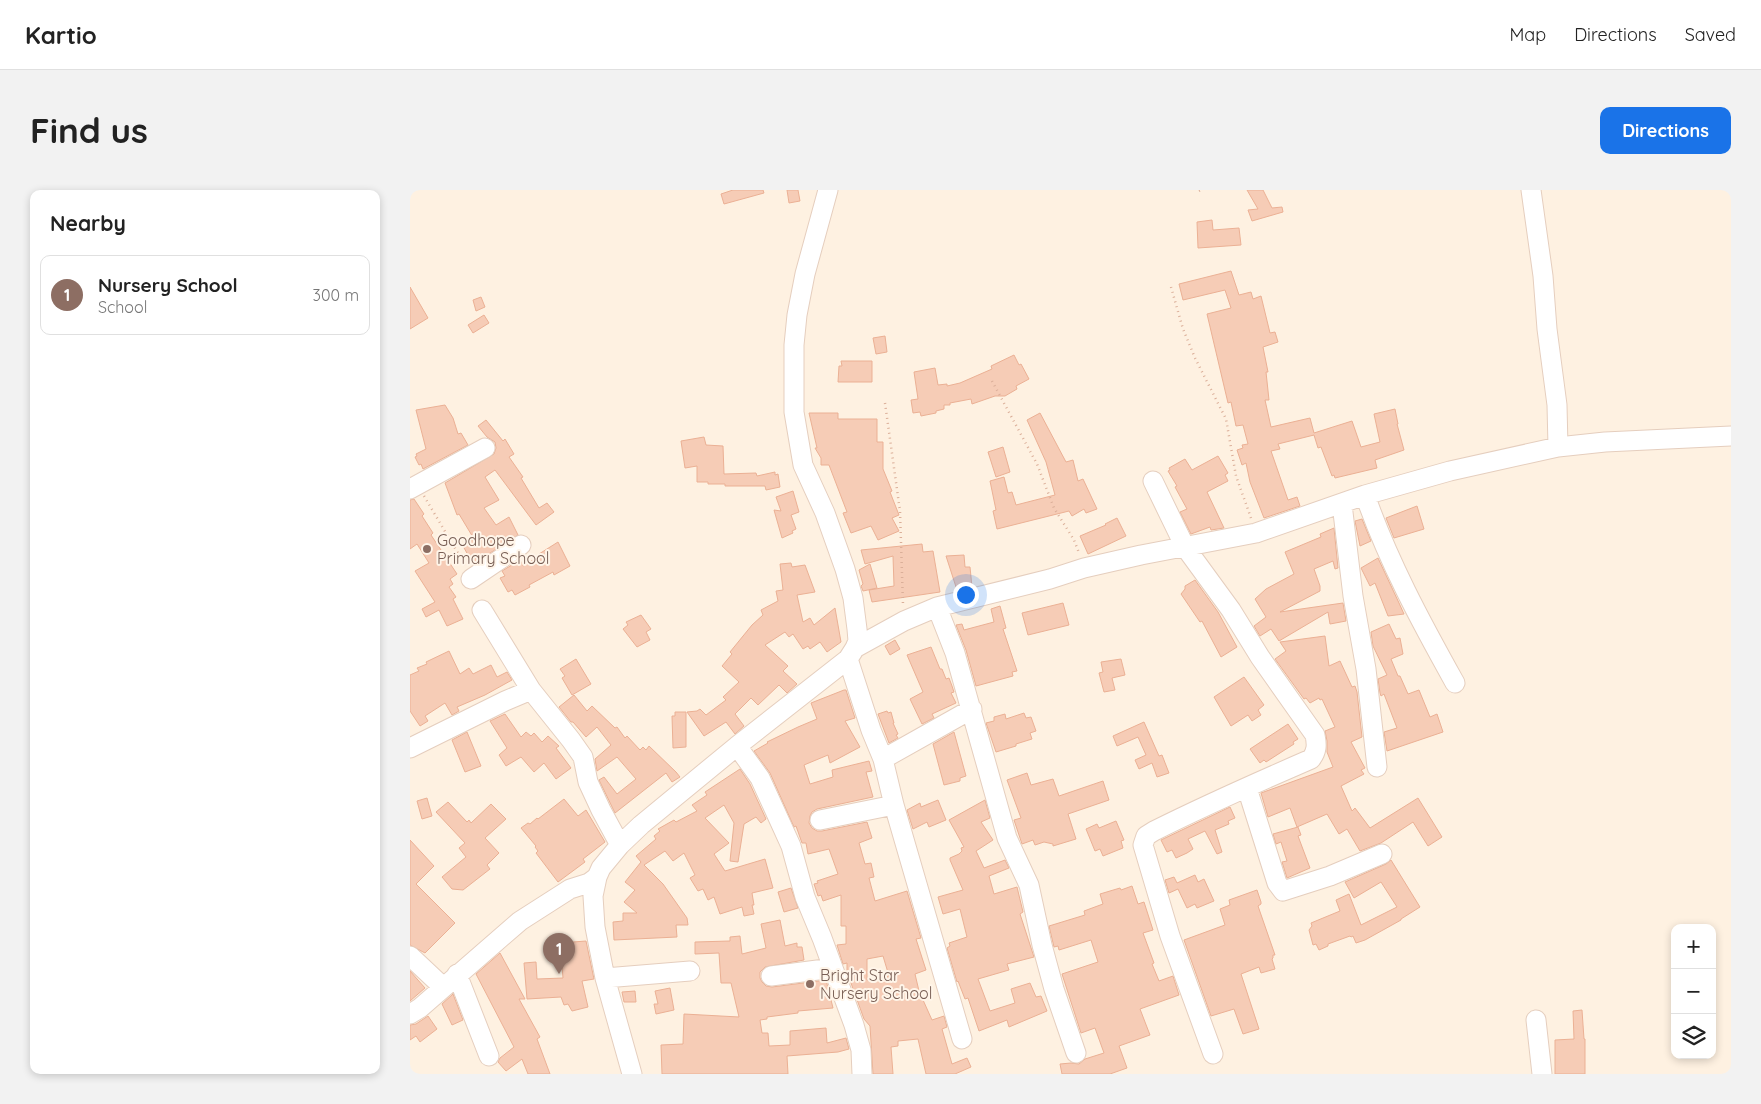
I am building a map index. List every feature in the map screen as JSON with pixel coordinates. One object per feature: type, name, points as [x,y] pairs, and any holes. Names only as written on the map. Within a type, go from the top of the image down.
[{"type":"street","points":[[828,190],[805,274],[797,315],[794,345],[794,412],[803,465],[825,513],[853,598],[858,641],[851,654],[871,730],[883,759],[894,805],[962,1039]]},
{"type":"street","points":[[1531,190],[1543,276],[1547,329],[1557,405],[1558,447]]},
{"type":"street","points":[[632,1074],[605,978],[595,927],[593,896],[601,868],[641,825],[737,746],[851,654],[904,621],[936,607],[1050,579],[1084,568],[1142,554],[1256,533],[1365,495],[1450,471],[1558,447],[1605,442],[1731,436]]},
{"type":"street","points":[[414,487],[484,448]]},
{"type":"street","points":[[1153,481],[1185,547],[1231,610],[1260,657],[1315,735],[1317,744],[1316,752],[1311,759],[1256,782],[1247,788],[1154,830],[1146,836],[1142,845],[1170,936],[1213,1054]]},
{"type":"street","points":[[1365,495],[1377,529],[1415,610],[1455,683]]},
{"type":"street","points":[[1342,504],[1353,596],[1366,669],[1377,767]]},
{"type":"street","points":[[472,579],[521,545]]},
{"type":"street","points":[[936,607],[951,643],[972,709],[1007,838],[1029,885],[1054,989],[1076,1053]]},
{"type":"street","points":[[482,610],[531,690],[583,757],[588,782],[620,846]]},
{"type":"street","points":[[410,748],[531,690]]},
{"type":"street","points":[[883,759],[972,709]]},
{"type":"street","points":[[737,746],[760,778],[791,846],[805,898],[854,1024],[861,1050],[862,1074]]},
{"type":"street","points":[[1247,788],[1277,883],[1284,891],[1330,876],[1382,854]]},
{"type":"street","points":[[820,820],[894,805]]},
{"type":"street","points":[[410,1014],[520,921],[570,889],[589,883],[597,877]]},
{"type":"street","points":[[410,956],[443,987]]},
{"type":"street","points":[[771,976],[833,968]]},
{"type":"street","points":[[605,978],[690,970]]},
{"type":"street","points":[[457,974],[489,1056]]},
{"type":"street","points":[[1536,1020],[1542,1074]]},
{"type":"path","points":[[1171,287],[1183,329],[1195,358],[1226,418],[1236,476],[1256,533]]},
{"type":"path","points":[[992,381],[1037,464],[1054,508],[1074,540],[1084,568]]},
{"type":"path","points":[[885,403],[900,511],[904,621]]},
{"type":"path","points":[[414,487],[464,562],[472,579]]},
{"type":"building","points":[[733,190],[763,190],[764,193],[724,204],[721,194]]},
{"type":"building","points":[[787,190],[798,190],[800,201],[789,203]]},
{"type":"building","points":[[1247,190],[1263,190],[1272,208],[1282,207],[1283,212],[1252,221],[1248,210],[1258,209]]},
{"type":"building","points":[[1212,220],[1213,230],[1239,228],[1241,245],[1198,248],[1197,222]]},
{"type":"building","points":[[1231,271],[1239,295],[1251,292],[1253,299],[1261,296],[1270,333],[1275,332],[1278,342],[1263,347],[1268,372],[1266,372],[1269,400],[1265,400],[1271,427],[1310,418],[1314,433],[1352,421],[1361,447],[1380,442],[1374,414],[1395,409],[1404,450],[1375,460],[1377,468],[1335,478],[1334,475],[1332,476],[1321,447],[1318,448],[1314,435],[1278,444],[1280,449],[1271,451],[1288,500],[1297,497],[1300,506],[1264,518],[1250,482],[1246,463],[1242,465],[1237,450],[1243,448],[1242,445],[1248,444],[1243,425],[1236,426],[1231,402],[1228,403],[1207,314],[1231,308],[1225,290],[1183,300],[1179,284]]},
{"type":"building","points":[[410,287],[428,318],[410,329]]},
{"type":"building","points":[[481,297],[485,307],[476,311],[473,300]]},
{"type":"building","points":[[484,315],[489,323],[473,333],[468,325]]},
{"type":"building","points":[[885,336],[887,352],[876,354],[873,338]]},
{"type":"building","points":[[1014,355],[1029,379],[1016,386],[1017,389],[1005,396],[995,396],[972,404],[971,399],[950,403],[950,405],[944,405],[944,409],[936,411],[936,413],[921,416],[920,412],[913,413],[911,400],[918,399],[914,372],[935,368],[938,385],[947,384],[947,386],[960,383],[992,369],[991,366]]},
{"type":"building","points":[[841,361],[872,361],[872,382],[838,382],[839,366],[842,366]]},
{"type":"building","points":[[445,405],[453,418],[458,434],[461,433],[468,445],[423,469],[415,457],[417,456],[416,454],[426,449],[416,410]]},
{"type":"building","points":[[809,413],[838,413],[838,419],[877,419],[877,442],[883,442],[883,469],[899,515],[892,518],[899,531],[878,540],[871,526],[851,533],[843,513],[847,512],[829,465],[821,465],[821,458],[815,448],[817,448]]},
{"type":"building","points":[[1040,413],[1066,462],[1073,460],[1078,481],[1083,479],[1097,509],[1086,513],[1084,509],[1072,516],[1069,511],[997,529],[993,511],[996,510],[990,481],[1004,477],[1008,493],[1012,492],[1016,505],[1055,495],[1046,462],[1027,420]]},
{"type":"building","points":[[486,420],[503,441],[505,439],[514,454],[509,457],[523,477],[521,478],[539,508],[547,503],[554,512],[536,525],[495,470],[485,477],[499,500],[484,508],[496,525],[509,517],[518,535],[473,564],[463,546],[474,539],[459,514],[457,515],[445,483],[494,454],[495,442],[487,437],[478,426]]},
{"type":"building","points":[[704,437],[706,445],[723,446],[724,474],[756,473],[757,476],[775,472],[775,475],[778,474],[780,487],[766,490],[765,486],[725,486],[725,484],[697,482],[697,466],[685,468],[681,441]]},
{"type":"building","points":[[1003,447],[1010,472],[996,477],[988,452]]},
{"type":"building","points":[[1218,456],[1228,473],[1225,475],[1228,481],[1207,492],[1224,528],[1211,530],[1210,527],[1191,534],[1180,512],[1187,509],[1175,487],[1177,486],[1168,471],[1170,470],[1169,468],[1185,459],[1192,470]]},
{"type":"building","points":[[793,491],[799,512],[791,515],[796,529],[792,531],[793,533],[782,538],[774,510],[781,511],[776,497]]},
{"type":"building","points":[[414,499],[433,533],[431,535],[457,574],[450,579],[453,584],[449,587],[456,597],[453,599],[463,619],[447,626],[439,610],[426,617],[422,609],[435,602],[415,571],[429,563],[417,544],[410,549],[410,500]]},
{"type":"building","points":[[1417,506],[1424,529],[1394,538],[1386,518]]},
{"type":"building","points":[[1117,518],[1126,536],[1088,554],[1080,536]]},
{"type":"building","points":[[1362,519],[1371,541],[1360,546],[1355,521]]},
{"type":"building","points":[[1334,528],[1338,568],[1335,569],[1333,561],[1314,569],[1320,591],[1280,612],[1343,603],[1346,621],[1330,624],[1328,612],[1279,641],[1271,629],[1260,636],[1254,626],[1266,617],[1255,599],[1266,589],[1294,574],[1285,552],[1321,537],[1320,534]]},
{"type":"building","points":[[558,542],[570,566],[554,575],[553,572],[515,595],[512,590],[508,592],[500,578],[505,576],[502,571],[520,560],[523,566]]},
{"type":"building","points":[[922,544],[923,552],[933,551],[940,592],[872,602],[869,590],[894,586],[893,556],[865,564],[861,550]]},
{"type":"building","points":[[964,555],[965,567],[970,567],[972,587],[957,590],[946,556]]},
{"type":"building","points":[[1378,558],[1404,614],[1388,616],[1375,583],[1370,586],[1361,568]]},
{"type":"building","points":[[791,563],[792,567],[805,565],[815,592],[797,595],[803,622],[810,618],[814,625],[835,608],[841,642],[827,652],[820,642],[810,649],[808,646],[803,649],[793,634],[789,637],[785,632],[765,645],[788,666],[783,671],[797,684],[787,693],[779,685],[758,705],[751,698],[735,714],[744,726],[735,734],[726,722],[704,736],[687,712],[700,709],[706,715],[726,700],[723,697],[739,682],[722,666],[732,654],[730,652],[752,625],[763,615],[761,610],[778,601],[776,591],[783,590],[780,564]]},
{"type":"building","points":[[870,564],[877,588],[863,591],[859,570]]},
{"type":"building","points":[[1195,580],[1218,612],[1237,647],[1221,657],[1202,621],[1200,622],[1181,594],[1185,586]]},
{"type":"building","points":[[1063,603],[1069,625],[1028,635],[1022,613]]},
{"type":"building","points":[[1000,606],[1006,628],[1003,629],[1017,671],[1012,672],[1013,676],[976,686],[966,650],[956,625],[962,624],[964,630],[994,622],[991,609]]},
{"type":"building","points":[[641,615],[651,629],[646,632],[650,640],[637,647],[623,629],[628,625],[626,622]]},
{"type":"building","points":[[1389,624],[1396,639],[1400,638],[1403,654],[1391,659],[1398,676],[1400,676],[1408,694],[1419,690],[1430,717],[1437,714],[1443,732],[1387,751],[1384,732],[1397,728],[1384,694],[1381,696],[1380,693],[1378,679],[1387,675],[1373,646],[1371,632]]},
{"type":"building","points":[[1325,636],[1329,666],[1340,661],[1352,687],[1355,686],[1357,692],[1362,737],[1351,742],[1365,768],[1361,770],[1364,774],[1341,786],[1352,811],[1355,808],[1370,828],[1418,798],[1442,837],[1428,846],[1413,822],[1381,843],[1360,851],[1347,829],[1339,834],[1327,814],[1297,827],[1290,808],[1268,817],[1261,793],[1333,767],[1327,752],[1325,731],[1335,727],[1322,699],[1320,700],[1319,698],[1310,703],[1306,698],[1304,699],[1275,659],[1286,651],[1280,642]]},
{"type":"building","points":[[895,640],[900,649],[890,655],[885,646]]},
{"type":"building","points":[[931,647],[940,669],[942,669],[946,679],[949,678],[954,692],[951,693],[956,703],[932,714],[934,718],[922,724],[910,699],[923,692],[907,655]]},
{"type":"building","points":[[449,651],[460,674],[469,668],[473,674],[491,665],[497,677],[507,672],[512,680],[485,695],[457,707],[459,711],[452,715],[445,703],[425,716],[428,721],[420,726],[410,711],[410,675],[419,671],[417,668],[427,664],[426,662]]},
{"type":"building","points":[[576,659],[591,684],[572,695],[562,678],[565,676],[560,669]]},
{"type":"building","points":[[1121,659],[1125,675],[1112,678],[1115,690],[1104,692],[1099,673],[1103,672],[1101,662]]},
{"type":"building","points":[[1244,677],[1264,705],[1258,710],[1261,715],[1252,721],[1248,715],[1231,726],[1214,697]]},
{"type":"building","points":[[846,690],[855,718],[845,721],[860,747],[830,763],[828,755],[804,765],[810,784],[833,777],[832,770],[869,761],[872,771],[866,772],[873,797],[817,809],[812,812],[809,823],[812,828],[822,831],[867,822],[872,838],[859,843],[865,864],[871,863],[874,877],[869,878],[875,901],[907,891],[921,938],[916,939],[926,970],[915,974],[919,991],[932,1020],[944,1016],[947,1027],[942,1029],[952,1064],[967,1058],[971,1067],[955,1074],[926,1074],[918,1039],[898,1041],[898,1046],[891,1047],[893,1074],[873,1074],[870,1026],[864,1019],[847,972],[847,963],[843,964],[837,945],[846,944],[846,926],[841,926],[841,895],[823,901],[821,895],[818,896],[814,884],[818,883],[817,881],[838,874],[829,849],[808,854],[806,843],[802,843],[796,826],[794,827],[770,773],[754,751],[767,742],[817,719],[811,703]],"holes":[[[883,956],[889,976],[867,980],[867,959]]]},
{"type":"building","points":[[574,695],[587,711],[592,706],[615,728],[617,727],[625,738],[627,736],[640,750],[643,747],[646,750],[649,746],[680,777],[672,782],[666,773],[615,813],[599,780],[604,777],[617,794],[636,779],[617,757],[597,771],[595,759],[611,745],[597,727],[586,737],[559,707]]},
{"type":"building","points":[[887,711],[888,713],[891,712],[898,734],[896,735],[898,738],[889,743],[878,714]]},
{"type":"building","points":[[675,712],[686,712],[686,747],[673,748],[672,716],[675,716]]},
{"type":"building","points":[[1024,713],[1026,718],[1031,717],[1036,731],[1030,733],[1032,739],[996,752],[986,723],[994,721],[994,717],[1005,714],[1006,719]]},
{"type":"building","points":[[505,714],[521,737],[526,732],[531,736],[534,733],[542,742],[548,736],[559,746],[556,748],[571,768],[556,779],[544,763],[534,772],[521,757],[506,766],[499,755],[507,748],[490,721]]},
{"type":"building","points":[[1144,722],[1159,756],[1162,755],[1169,773],[1157,777],[1152,763],[1139,769],[1135,760],[1146,755],[1138,737],[1117,746],[1113,736]]},
{"type":"building","points":[[1288,724],[1298,739],[1293,742],[1294,744],[1266,762],[1264,760],[1260,763],[1250,749]]},
{"type":"building","points":[[467,732],[481,766],[465,772],[452,740]]},
{"type":"building","points":[[954,732],[966,776],[960,778],[960,781],[944,785],[933,744]]},
{"type":"building","points":[[740,769],[750,784],[766,819],[761,823],[756,817],[744,824],[738,862],[730,861],[734,823],[724,805],[705,818],[729,843],[714,854],[725,871],[765,859],[773,888],[752,893],[754,914],[744,916],[742,907],[720,914],[714,897],[708,900],[703,889],[698,891],[690,878],[695,875],[684,853],[673,861],[665,851],[644,865],[663,884],[687,918],[688,925],[676,925],[677,937],[614,940],[613,922],[623,921],[623,913],[637,913],[624,902],[635,890],[625,882],[641,862],[636,856],[656,839],[654,836],[660,831],[658,829],[697,811],[692,805],[707,795],[705,792]]},
{"type":"building","points":[[1027,773],[1031,785],[1053,779],[1059,796],[1103,781],[1109,800],[1068,814],[1076,839],[1053,846],[1053,844],[1044,842],[1035,845],[1033,840],[1022,844],[1014,820],[1021,818],[1007,780]]},
{"type":"building","points":[[427,798],[432,816],[422,819],[417,801]]},
{"type":"building","points":[[564,799],[578,816],[586,810],[605,842],[583,859],[585,862],[558,882],[536,853],[538,851],[536,846],[521,828],[538,819]]},
{"type":"building","points":[[938,800],[946,820],[929,827],[927,822],[913,829],[907,810],[920,803],[921,807]]},
{"type":"building","points":[[985,800],[990,818],[981,822],[993,840],[976,851],[984,868],[1005,860],[1009,868],[989,876],[994,894],[1017,887],[1023,912],[1020,914],[1034,957],[1007,964],[1009,970],[978,979],[990,1011],[1015,1003],[1011,989],[1030,983],[1036,997],[1041,996],[1047,1011],[1009,1027],[1007,1020],[979,1031],[968,998],[965,999],[957,982],[947,948],[950,946],[949,943],[967,937],[960,909],[943,914],[938,897],[963,890],[950,858],[959,854],[962,851],[961,848],[964,847],[949,820]]},
{"type":"building","points":[[448,802],[467,822],[469,820],[471,823],[491,804],[506,819],[485,838],[499,853],[487,865],[490,869],[463,890],[452,889],[442,877],[466,857],[459,848],[465,843],[436,812]]},
{"type":"building","points":[[1230,807],[1235,818],[1228,821],[1229,824],[1215,830],[1222,852],[1217,854],[1205,831],[1188,839],[1193,849],[1187,853],[1176,858],[1172,850],[1167,852],[1161,840]]},
{"type":"building","points":[[1116,821],[1124,840],[1121,841],[1123,848],[1103,856],[1100,849],[1095,851],[1086,829],[1097,824],[1099,828]]},
{"type":"building","points":[[1298,827],[1301,835],[1298,836],[1310,868],[1287,878],[1282,862],[1287,861],[1281,842],[1276,844],[1273,834]]},
{"type":"building","points":[[410,840],[434,866],[416,884],[455,923],[425,953],[410,945]]},
{"type":"building","points":[[1391,860],[1420,907],[1365,940],[1356,943],[1353,936],[1350,936],[1328,944],[1328,946],[1319,950],[1316,944],[1313,945],[1309,930],[1312,926],[1311,923],[1340,911],[1336,900],[1349,894],[1361,925],[1397,907],[1381,882],[1354,898],[1345,882]]},
{"type":"building","points":[[1195,875],[1198,882],[1204,879],[1214,901],[1197,908],[1195,904],[1187,908],[1178,889],[1169,893],[1165,880],[1174,877],[1177,883]]},
{"type":"building","points":[[1132,886],[1138,904],[1144,902],[1153,930],[1143,933],[1159,981],[1173,976],[1179,995],[1140,1009],[1150,1035],[1119,1046],[1127,1068],[1110,1074],[1062,1074],[1060,1064],[1079,1064],[1085,1059],[1104,1053],[1095,1028],[1081,1033],[1062,974],[1098,962],[1091,940],[1059,950],[1058,946],[1054,947],[1049,926],[1085,915],[1084,911],[1103,904],[1100,894]]},
{"type":"building","points":[[791,888],[798,908],[784,912],[778,892]]},
{"type":"building","points":[[1257,890],[1261,902],[1258,906],[1275,955],[1273,955],[1272,959],[1275,969],[1261,973],[1259,967],[1241,974],[1259,1029],[1243,1034],[1234,1009],[1211,1016],[1184,940],[1225,925],[1220,909],[1230,905],[1229,900]]},
{"type":"building","points":[[780,920],[785,946],[797,943],[797,947],[802,947],[804,960],[765,967],[760,972],[762,982],[766,986],[772,987],[826,980],[833,1008],[798,1011],[798,1013],[767,1017],[767,1019],[760,1020],[762,1033],[768,1033],[769,1046],[790,1045],[790,1031],[826,1028],[827,1043],[846,1038],[849,1049],[838,1052],[787,1056],[788,1074],[662,1074],[661,1045],[683,1044],[684,1014],[739,1017],[731,983],[721,983],[719,953],[695,954],[695,942],[730,941],[730,937],[740,936],[742,954],[766,948],[761,924]]},
{"type":"building","points":[[586,941],[594,979],[582,981],[588,1007],[572,1011],[568,1004],[564,1005],[561,997],[527,999],[524,963],[536,962],[537,979],[563,978],[560,943]]},
{"type":"building","points":[[500,953],[525,999],[519,999],[540,1037],[537,1039],[550,1074],[528,1074],[522,1059],[506,1071],[498,1062],[500,1058],[514,1047],[476,974]]},
{"type":"building","points":[[410,971],[425,988],[410,1001]]},
{"type":"building","points":[[670,988],[674,1010],[656,1014],[654,1004],[658,1004],[655,991]]},
{"type":"building","points":[[635,991],[636,1002],[624,1002],[622,992]]},
{"type":"building","points":[[453,994],[463,1020],[452,1025],[442,1004]]},
{"type":"building","points":[[1582,1010],[1585,1039],[1585,1074],[1555,1074],[1555,1040],[1574,1039],[1573,1011]]},
{"type":"building","points":[[428,1016],[437,1029],[420,1042],[416,1036],[410,1040],[410,1025],[416,1024]]},
{"type":"place","name":"Goodhope Primary School","points":[[427,549]]},
{"type":"place","name":"Nursery School","points":[[559,974]]},
{"type":"place","name":"Bright Star Nursery School","points":[[810,984]]}]
